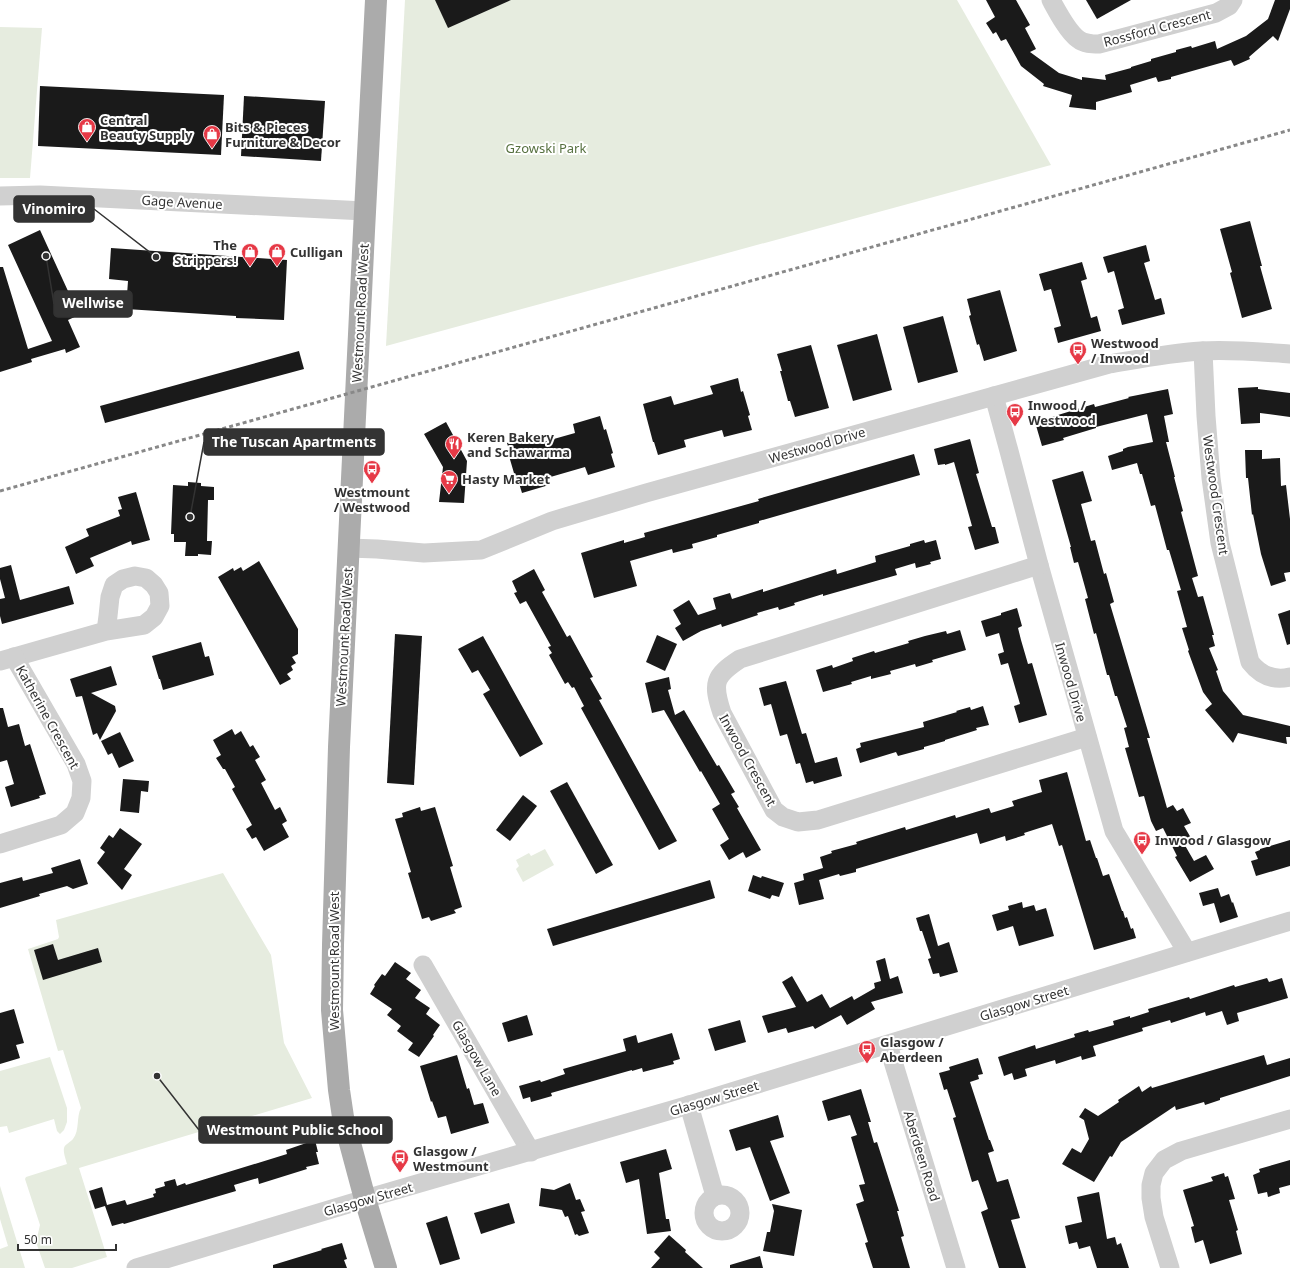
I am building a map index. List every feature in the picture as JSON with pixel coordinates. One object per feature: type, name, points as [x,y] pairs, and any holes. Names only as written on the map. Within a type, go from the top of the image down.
[{"type":"main road","name":"Westmount Road West","points":[[376,0],[338,755],[332,945],[332,1010],[339,1090],[343,1117],[365,1199],[386,1268]]},
{"type":"street","name":"Rossford Crescent","points":[[1051,0],[1068,28],[1078,40],[1087,44],[1099,44],[1216,13],[1229,6],[1233,0]]},
{"type":"street","name":"Gage Avenue","points":[[0,196],[40,195],[365,211]]},
{"type":"street","name":"Westwood Drive","points":[[348,548],[424,553],[480,550],[552,521],[646,493],[1109,364],[1177,353],[1203,351],[1248,351],[1290,354]]},
{"type":"street","name":"Westwood Crescent","points":[[1203,351],[1210,470],[1219,536],[1250,662],[1255,669],[1266,676],[1277,678],[1290,677]]},
{"type":"street","name":"Inwood Drive","points":[[994,396],[1039,565],[1114,831],[1187,952]]},
{"type":"street","name":"Inwood Crescent","points":[[1039,565],[740,659],[719,676],[716,683],[718,701],[722,713],[774,810],[783,817],[798,822],[818,820],[1087,737]]},
{"type":"street","points":[[7,659],[106,631]]},
{"type":"street","name":"Katherine Crescent","points":[[0,844],[61,825],[75,813],[81,798],[82,781],[76,764],[7,659]]},
{"type":"street","name":"Glasgow Street","points":[[136,1268],[365,1199],[689,1106],[1290,921]]},
{"type":"street","name":"Glasgow Lane","points":[[422,965],[531,1152]]},
{"type":"street","name":"Aberdeen Road","points":[[888,1045],[956,1268]]},
{"type":"street","points":[[689,1106],[715,1196]]},
{"type":"street","points":[[1170,1268],[1154,1217],[1151,1198],[1151,1185],[1154,1174],[1164,1160],[1181,1151],[1290,1118]]},
{"type":"green space","name":"Gzowski Park","points":[[405,0],[957,0],[1051,165],[386,346]]},
{"type":"green space","points":[[0,27],[42,28],[30,178],[0,178]]},
{"type":"green space","points":[[545,849],[554,865],[523,882],[516,869],[519,866],[516,860],[529,853],[531,856]]},
{"type":"green space","points":[[223,873],[271,955],[284,1043],[312,1098],[79,1168],[107,1257],[72,1268],[45,1268],[36,1242],[40,1225],[25,1179],[26,1177],[67,1164],[64,1148],[75,1135],[81,1108],[63,1050],[58,1051],[28,949],[58,939],[59,937],[56,920]]},
{"type":"green space","points":[[50,1057],[67,1108],[67,1122],[64,1130],[60,1134],[57,1131],[54,1119],[9,1133],[7,1126],[0,1127],[0,1071]]},
{"type":"green space","points":[[0,1186],[25,1268],[0,1268],[0,1249],[8,1246],[0,1219]]},
{"type":"building","points":[[435,0],[511,0],[448,28]]},
{"type":"building","points":[[986,0],[1016,0],[1030,25],[1025,28],[1036,49],[1030,52],[1059,73],[1082,80],[1082,77],[1106,80],[1105,75],[1131,68],[1151,61],[1151,59],[1191,46],[1192,48],[1215,41],[1217,49],[1246,36],[1268,19],[1275,0],[1290,0],[1290,9],[1278,41],[1273,36],[1249,57],[1250,59],[1234,66],[1231,60],[1171,77],[1171,79],[1158,82],[1156,77],[1130,85],[1132,92],[1096,102],[1096,110],[1069,107],[1072,95],[1043,86],[1044,84],[1021,66],[1006,39],[1001,41],[996,32],[993,34],[986,23],[995,17]]},
{"type":"building","points":[[1086,0],[1131,0],[1097,19]]},
{"type":"building","points":[[40,86],[224,95],[221,155],[38,146]]},
{"type":"building","points":[[244,96],[325,101],[321,161],[241,156]]},
{"type":"building","points":[[1250,221],[1262,266],[1260,266],[1272,309],[1242,318],[1230,273],[1232,272],[1220,229]]},
{"type":"building","points":[[40,230],[79,315],[68,320],[80,347],[66,353],[65,349],[31,359],[32,362],[0,372],[0,267],[3,267],[28,349],[52,341],[8,245]]},
{"type":"building","points":[[1146,245],[1150,261],[1144,263],[1155,300],[1161,298],[1165,314],[1122,325],[1118,310],[1124,308],[1114,271],[1108,273],[1103,257]]},
{"type":"building","points":[[111,248],[287,260],[284,320],[236,318],[236,316],[126,309],[128,281],[109,279]]},
{"type":"building","points":[[1082,262],[1087,279],[1081,281],[1091,318],[1097,316],[1101,331],[1058,343],[1054,328],[1061,326],[1051,289],[1044,291],[1039,274]]},
{"type":"building","points":[[1000,290],[1017,351],[984,361],[979,344],[977,345],[969,316],[971,315],[967,299]]},
{"type":"building","points":[[943,316],[958,372],[918,383],[903,327]]},
{"type":"building","points":[[877,334],[892,390],[853,401],[837,345]]},
{"type":"building","points":[[811,345],[829,408],[795,417],[790,401],[788,401],[777,354]]},
{"type":"building","points":[[299,351],[304,369],[105,423],[100,406]]},
{"type":"building","points":[[738,378],[741,392],[743,391],[750,415],[748,416],[752,430],[724,437],[722,430],[684,440],[686,447],[658,455],[643,404],[671,396],[674,405],[713,394],[710,386]]},
{"type":"building","points":[[1258,387],[1258,389],[1290,393],[1290,417],[1260,413],[1260,423],[1241,424],[1238,388]]},
{"type":"building","points":[[1168,389],[1173,414],[1164,416],[1169,442],[1166,442],[1183,511],[1181,512],[1198,576],[1192,578],[1198,597],[1203,596],[1214,635],[1212,635],[1215,646],[1209,648],[1218,670],[1216,671],[1223,691],[1243,715],[1290,726],[1290,737],[1286,737],[1287,744],[1238,733],[1233,743],[1205,710],[1212,704],[1203,692],[1188,651],[1189,650],[1182,628],[1187,627],[1177,591],[1181,590],[1169,550],[1167,550],[1155,505],[1151,506],[1142,474],[1140,474],[1137,463],[1112,470],[1108,456],[1123,451],[1123,449],[1128,447],[1153,442],[1147,414],[1096,427],[1063,438],[1064,440],[1042,446],[1035,422],[1094,404],[1095,407],[1129,398],[1128,397]]},
{"type":"building","points":[[600,416],[604,430],[606,429],[613,453],[611,454],[615,467],[588,475],[585,467],[547,478],[549,485],[522,493],[518,480],[516,480],[507,443],[534,435],[536,444],[575,433],[573,424]]},
{"type":"building","points":[[446,422],[467,461],[464,503],[439,502],[443,467],[424,434]]},
{"type":"building","points":[[970,439],[979,473],[976,474],[992,527],[995,527],[999,543],[975,550],[968,527],[972,526],[954,462],[945,465],[938,465],[934,449]]},
{"type":"building","points":[[1245,450],[1262,450],[1262,459],[1280,458],[1281,486],[1286,485],[1290,519],[1290,572],[1284,573],[1286,581],[1271,586],[1261,554],[1253,514],[1252,515],[1248,478],[1246,478]]},
{"type":"building","points":[[914,454],[920,475],[759,521],[759,523],[692,544],[693,548],[673,553],[672,549],[630,561],[637,586],[594,598],[581,553],[624,540],[624,543],[645,537],[644,533],[759,501],[758,499]]},
{"type":"building","points":[[1083,471],[1092,501],[1081,504],[1091,541],[1095,540],[1104,574],[1106,573],[1114,602],[1110,604],[1150,738],[1147,738],[1167,808],[1173,805],[1177,811],[1183,808],[1191,823],[1184,826],[1191,838],[1183,842],[1194,861],[1206,855],[1214,869],[1190,882],[1175,857],[1177,856],[1163,828],[1156,831],[1151,821],[1144,796],[1139,797],[1125,748],[1129,747],[1124,728],[1127,727],[1109,675],[1107,675],[1096,633],[1094,634],[1085,599],[1088,598],[1078,562],[1074,563],[1052,480]]},
{"type":"building","points":[[188,482],[201,483],[201,486],[214,487],[214,500],[208,500],[207,541],[212,541],[211,555],[198,554],[198,556],[185,556],[186,542],[174,542],[174,534],[171,534],[173,485],[188,486]]},
{"type":"building","points":[[136,492],[150,540],[132,545],[131,541],[90,558],[94,566],[76,574],[65,547],[89,536],[86,529],[120,516],[118,510],[122,509],[118,497]]},
{"type":"building","points":[[924,540],[925,543],[936,540],[941,559],[930,562],[931,564],[916,568],[915,563],[895,569],[897,575],[823,596],[823,594],[794,603],[795,605],[779,610],[778,607],[757,613],[758,615],[722,627],[721,624],[701,631],[683,641],[675,628],[681,624],[673,610],[689,600],[698,615],[716,609],[713,598],[730,593],[732,599],[763,589],[763,592],[836,569],[837,574],[876,562],[875,556],[910,546],[910,544]]},
{"type":"building","points":[[259,561],[298,629],[298,654],[292,657],[296,663],[291,666],[293,670],[287,674],[291,679],[280,685],[218,577],[233,568],[234,571],[241,567],[243,571]]},
{"type":"building","points":[[11,565],[20,600],[69,586],[74,604],[2,624],[0,616],[0,599],[5,598],[0,579],[0,568]]},
{"type":"building","points":[[534,569],[545,590],[542,592],[567,637],[570,635],[593,677],[590,678],[602,699],[599,700],[677,841],[659,850],[581,708],[584,706],[574,687],[572,688],[568,682],[565,684],[549,655],[552,653],[548,647],[551,646],[526,601],[520,604],[514,593],[517,592],[512,581]]},
{"type":"building","points":[[1017,608],[1022,626],[1018,628],[1021,640],[1028,664],[1032,663],[1047,715],[1019,723],[1014,706],[1020,704],[1008,663],[1001,665],[998,654],[1004,652],[999,633],[986,637],[981,621]]},
{"type":"building","points":[[1290,610],[1290,644],[1287,645],[1278,614]]},
{"type":"building","points":[[960,630],[966,650],[932,660],[933,662],[916,667],[915,664],[890,671],[891,674],[871,679],[871,676],[851,682],[852,684],[823,692],[816,670],[832,665],[833,668],[853,661],[852,658],[909,643],[908,641],[925,636],[946,631],[947,634]]},
{"type":"building","points":[[395,634],[422,636],[414,785],[387,783]]},
{"type":"building","points":[[657,635],[677,644],[665,671],[646,662]]},
{"type":"building","points":[[483,636],[543,744],[520,757],[483,694],[490,690],[478,670],[472,673],[458,649]]},
{"type":"building","points":[[201,642],[205,657],[209,656],[214,675],[163,690],[152,656]]},
{"type":"building","points":[[111,666],[117,685],[91,693],[115,706],[116,711],[100,740],[97,733],[93,735],[82,696],[76,697],[70,679]]},
{"type":"building","points":[[669,677],[671,689],[668,690],[675,715],[684,710],[717,766],[719,765],[735,792],[731,794],[739,807],[737,808],[761,850],[746,858],[743,852],[729,860],[720,845],[729,839],[712,809],[720,804],[664,710],[652,713],[645,683]]},
{"type":"building","points":[[786,681],[802,734],[806,733],[815,763],[837,757],[842,776],[814,784],[813,781],[806,783],[800,763],[796,764],[787,734],[780,736],[771,704],[764,706],[759,688]]},
{"type":"building","points":[[983,706],[989,725],[976,728],[977,730],[924,747],[924,749],[898,756],[896,752],[860,763],[856,749],[861,747],[860,743],[924,727],[923,722],[970,707],[971,710]]},
{"type":"building","points":[[0,708],[3,708],[8,727],[19,724],[25,746],[30,744],[46,794],[39,796],[40,798],[11,807],[5,787],[14,784],[7,760],[0,762]]},
{"type":"building","points":[[232,729],[235,735],[241,731],[250,747],[253,745],[260,757],[255,760],[266,780],[261,783],[275,810],[280,807],[287,821],[282,824],[289,837],[264,851],[256,837],[252,839],[246,829],[252,825],[232,789],[235,787],[225,769],[223,769],[216,758],[221,755],[213,740]]},
{"type":"building","points":[[120,732],[134,761],[119,768],[112,753],[108,755],[101,741]]},
{"type":"building","points":[[1067,772],[1086,841],[1090,840],[1103,876],[1109,874],[1122,911],[1125,918],[1127,917],[1131,929],[1133,928],[1136,938],[1094,950],[1062,845],[1059,846],[1052,824],[1024,833],[1025,835],[1006,841],[1005,836],[980,844],[977,833],[856,869],[856,872],[840,876],[839,874],[819,880],[824,899],[799,905],[794,883],[804,880],[803,874],[823,868],[820,857],[832,853],[831,851],[857,844],[856,842],[905,827],[906,830],[955,815],[956,818],[989,808],[991,813],[1014,806],[1012,801],[1042,792],[1039,780]]},
{"type":"building","points":[[123,779],[149,781],[148,792],[141,791],[139,813],[120,811]]},
{"type":"building","points":[[567,782],[613,865],[596,874],[550,791]]},
{"type":"building","points":[[523,795],[537,806],[510,841],[496,830]]},
{"type":"building","points":[[420,807],[421,811],[435,807],[453,866],[450,867],[462,907],[454,910],[456,913],[431,921],[429,917],[422,919],[408,873],[411,872],[395,819],[403,817],[402,813]]},
{"type":"building","points":[[120,828],[142,844],[124,869],[132,875],[122,890],[97,863],[105,852],[100,848],[109,835],[113,838]]},
{"type":"building","points":[[1290,840],[1290,866],[1256,876],[1251,861],[1258,859],[1255,852],[1260,849]]},
{"type":"building","points":[[80,859],[88,884],[73,889],[67,886],[0,908],[0,883],[22,877],[23,881],[53,873],[51,868]]},
{"type":"building","points":[[753,875],[761,878],[762,876],[784,883],[779,897],[772,895],[770,899],[748,891]]},
{"type":"building","points":[[710,880],[715,898],[553,946],[547,929]]},
{"type":"building","points":[[1218,888],[1221,897],[1229,894],[1238,917],[1220,923],[1214,903],[1203,906],[1199,893]]},
{"type":"building","points":[[1022,902],[1023,908],[1034,905],[1036,911],[1046,908],[1054,936],[1019,946],[1013,926],[997,931],[992,915],[1009,910],[1008,906]]},
{"type":"building","points":[[929,914],[938,946],[949,942],[958,972],[940,977],[939,973],[933,974],[928,959],[931,958],[916,918]]},
{"type":"building","points":[[53,944],[58,960],[98,948],[102,962],[43,980],[34,950]]},
{"type":"building","points":[[885,958],[890,979],[898,976],[903,993],[871,1002],[875,1009],[847,1025],[841,1015],[815,1029],[813,1026],[788,1033],[786,1028],[768,1033],[762,1016],[796,1007],[782,982],[792,976],[807,1002],[822,994],[830,1008],[852,996],[854,1000],[875,988],[874,983],[881,981],[876,961]]},
{"type":"building","points":[[395,962],[411,973],[406,979],[421,990],[415,998],[430,1008],[426,1014],[440,1025],[419,1057],[408,1050],[413,1043],[397,1031],[401,1026],[387,1015],[392,1009],[370,994],[375,986],[374,985],[382,974],[385,976]]},
{"type":"building","points":[[1267,978],[1269,982],[1282,978],[1288,998],[1237,1013],[1239,1021],[1227,1025],[1222,1011],[1206,1016],[1205,1012],[1171,1023],[1170,1020],[1142,1028],[1143,1031],[1093,1046],[1096,1056],[1082,1060],[1081,1056],[1056,1064],[1055,1060],[1025,1069],[1027,1076],[1014,1080],[1012,1073],[1004,1076],[998,1057],[1035,1045],[1036,1049],[1075,1037],[1074,1034],[1088,1030],[1089,1032],[1114,1025],[1113,1021],[1130,1016],[1130,1018],[1149,1012],[1148,1009],[1189,997],[1190,999],[1234,985],[1235,987]]},
{"type":"building","points":[[14,1009],[24,1043],[16,1045],[20,1058],[0,1064],[0,1013]]},
{"type":"building","points":[[527,1015],[533,1035],[508,1042],[502,1023]]},
{"type":"building","points":[[740,1020],[746,1042],[715,1051],[708,1029]]},
{"type":"building","points":[[672,1033],[680,1059],[673,1061],[674,1064],[643,1072],[642,1068],[632,1070],[551,1093],[552,1096],[531,1102],[530,1097],[523,1099],[519,1086],[540,1080],[541,1082],[565,1074],[563,1069],[626,1051],[623,1039],[636,1035],[638,1043]]},
{"type":"building","points":[[457,1055],[467,1089],[469,1088],[474,1105],[483,1103],[489,1123],[451,1134],[446,1116],[438,1118],[432,1101],[431,1102],[420,1066]]},
{"type":"building","points":[[1264,1055],[1267,1065],[1290,1058],[1290,1076],[1220,1098],[1220,1100],[1205,1105],[1204,1102],[1176,1110],[1175,1106],[1121,1142],[1112,1157],[1110,1156],[1094,1182],[1062,1164],[1072,1148],[1081,1153],[1089,1139],[1084,1120],[1079,1117],[1085,1108],[1098,1116],[1139,1086],[1142,1092],[1151,1086],[1152,1088]]},
{"type":"building","points":[[978,1058],[983,1074],[978,1075],[979,1079],[970,1082],[994,1151],[988,1153],[997,1182],[1008,1179],[1020,1218],[1011,1220],[1026,1268],[999,1268],[981,1212],[988,1209],[978,1180],[972,1182],[953,1118],[956,1117],[947,1089],[944,1090],[939,1073],[950,1070],[949,1067]]},
{"type":"building","points":[[861,1089],[871,1122],[868,1122],[874,1143],[877,1142],[899,1211],[897,1211],[904,1236],[901,1237],[910,1268],[873,1268],[865,1243],[868,1242],[856,1204],[864,1201],[859,1185],[865,1184],[851,1137],[857,1135],[850,1115],[828,1121],[822,1101]]},
{"type":"building","points":[[778,1115],[784,1137],[770,1141],[790,1193],[770,1201],[750,1147],[736,1151],[729,1130]]},
{"type":"building","points":[[315,1140],[319,1164],[306,1167],[307,1169],[259,1184],[258,1178],[234,1185],[236,1191],[124,1224],[112,1226],[105,1206],[95,1209],[89,1191],[102,1187],[107,1205],[125,1200],[127,1205],[154,1197],[153,1194],[156,1193],[155,1189],[165,1186],[164,1182],[175,1179],[177,1186],[185,1183],[186,1185],[287,1154],[286,1150]]},
{"type":"building","points":[[666,1149],[672,1169],[659,1173],[666,1219],[669,1219],[671,1231],[647,1234],[639,1179],[626,1183],[620,1162]]},
{"type":"building","points":[[1290,1160],[1290,1185],[1279,1188],[1280,1193],[1268,1197],[1267,1192],[1258,1194],[1253,1175],[1260,1172],[1259,1169]]},
{"type":"building","points":[[1224,1173],[1225,1177],[1228,1176],[1235,1199],[1229,1200],[1238,1230],[1236,1231],[1242,1254],[1210,1264],[1203,1240],[1195,1243],[1191,1227],[1194,1226],[1183,1190],[1213,1181],[1211,1177]]},
{"type":"building","points":[[570,1183],[576,1200],[580,1199],[585,1211],[581,1212],[589,1233],[579,1236],[577,1234],[575,1235],[568,1216],[565,1217],[562,1210],[539,1206],[541,1188],[554,1190]]},
{"type":"building","points":[[1099,1192],[1107,1239],[1115,1237],[1117,1245],[1121,1243],[1129,1268],[1097,1268],[1090,1246],[1079,1249],[1077,1242],[1069,1244],[1065,1226],[1082,1222],[1077,1197]]},
{"type":"building","points":[[509,1203],[515,1223],[481,1234],[474,1213]]},
{"type":"building","points":[[772,1204],[802,1210],[794,1256],[763,1251],[767,1232],[770,1232],[774,1211]]},
{"type":"building","points":[[447,1216],[460,1259],[440,1265],[426,1223]]},
{"type":"building","points":[[669,1235],[703,1268],[651,1268],[660,1258],[654,1252]]},
{"type":"building","points":[[342,1243],[347,1259],[344,1260],[347,1268],[273,1268],[273,1265]]},
{"type":"building","points":[[760,1256],[763,1268],[730,1268],[730,1265]]},
{"type":"railway","points":[[0,491],[1290,130]]},
{"type":"place","name":"Central Beauty Supply","points":[[87,142]]},
{"type":"place","name":"Bits & Pieces Furniture & Decor","points":[[212,149]]},
{"type":"place","name":"Wellwise","points":[[46,256]]},
{"type":"place","name":"Vinomiro","points":[[156,257]]},
{"type":"place","name":"The Strippers!","points":[[250,267]]},
{"type":"place","name":"Culligan","points":[[277,267]]},
{"type":"place","name":"Westwood / Inwood","points":[[1078,365]]},
{"type":"place","name":"Inwood / Westwood","points":[[1015,427]]},
{"type":"place","name":"Keren Bakery and Schawarma","points":[[454,459]]},
{"type":"place","name":"Westmount / Westwood","points":[[372,484]]},
{"type":"place","name":"Hasty Market","points":[[449,494]]},
{"type":"place","name":"The Tuscan Apartments","points":[[190,517]]},
{"type":"place","name":"Inwood / Glasgow","points":[[1142,855]]},
{"type":"place","name":"Glasgow / Aberdeen","points":[[867,1064]]},
{"type":"place","name":"Westmount Public School","points":[[157,1076]]},
{"type":"place","name":"Glasgow / Westmount","points":[[400,1173]]}]
